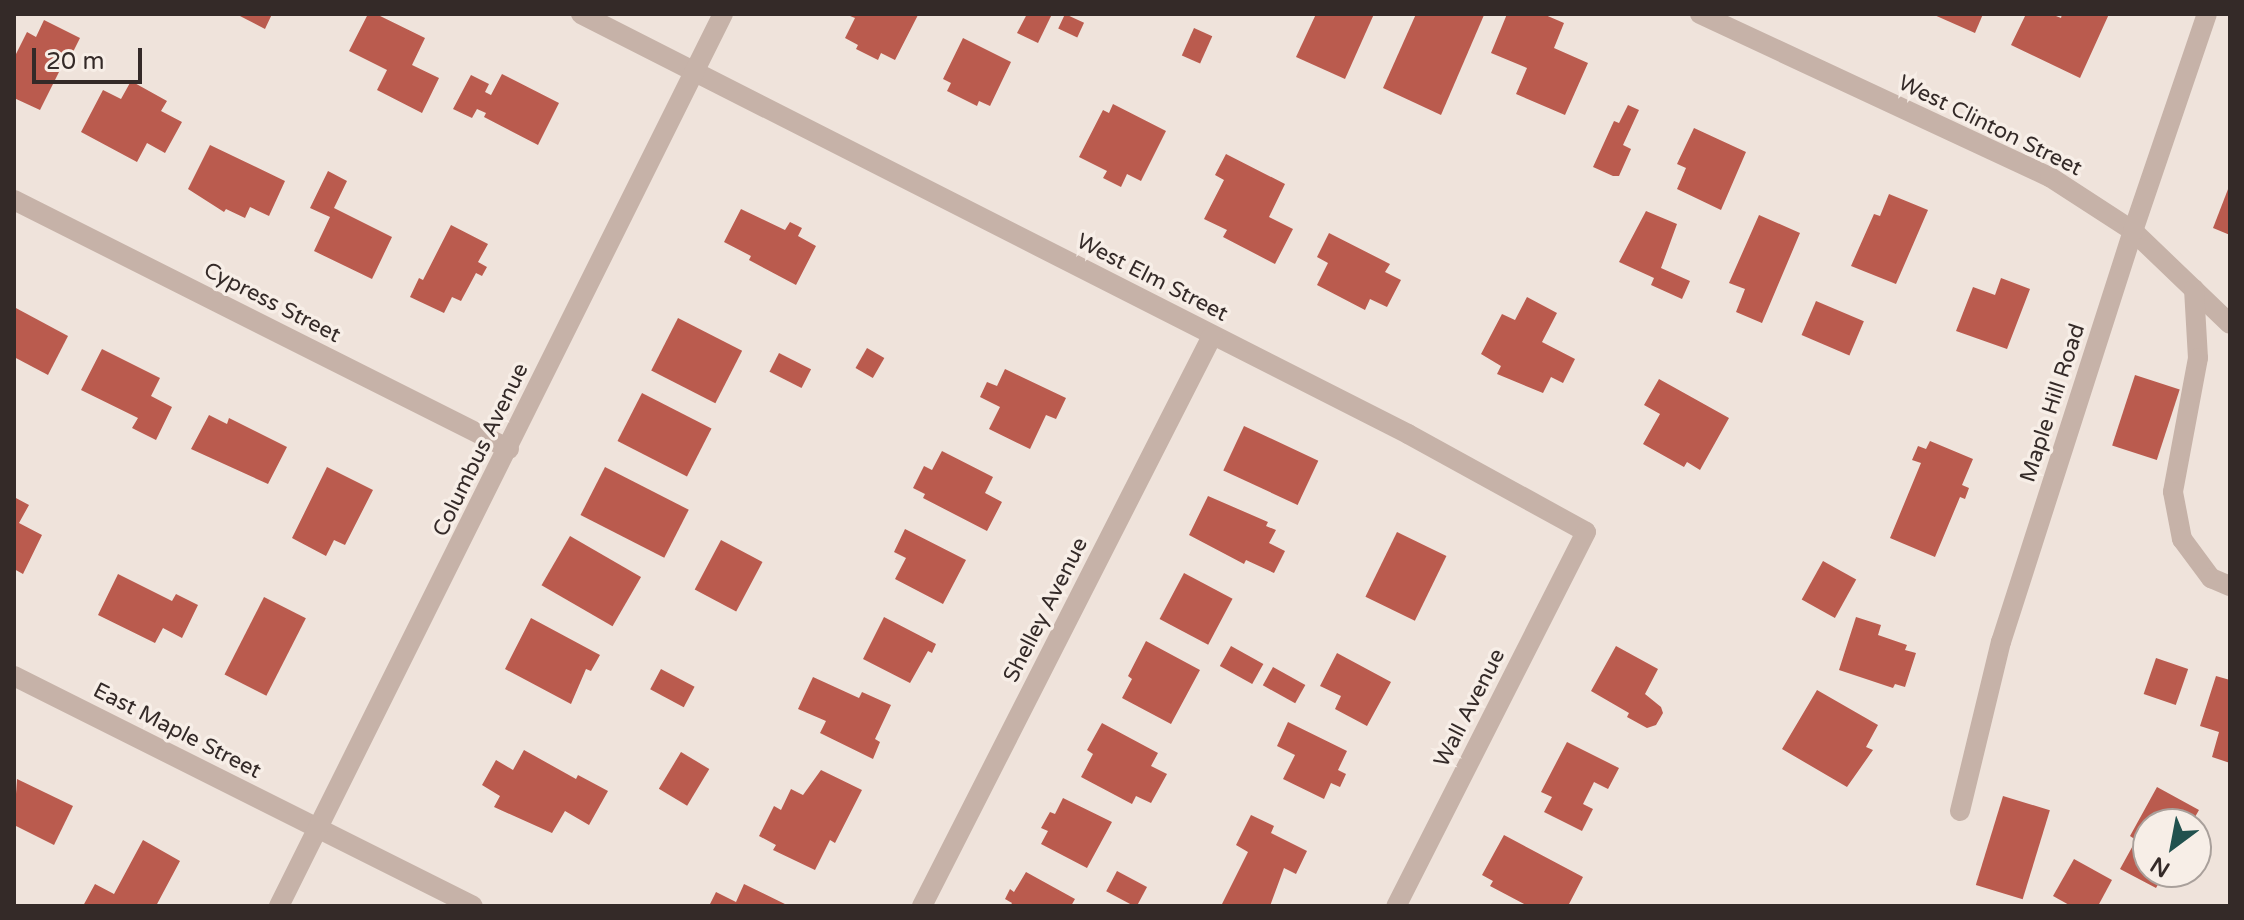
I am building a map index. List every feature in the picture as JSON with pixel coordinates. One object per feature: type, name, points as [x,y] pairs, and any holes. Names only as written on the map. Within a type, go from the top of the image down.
[{"type":"street","name":"West Elm Street","points":[[581,14],[1408,434],[1586,532]]},
{"type":"street","name":"Columbus Avenue","points":[[279,906],[723,14]]},
{"type":"street","name":"Maple Hill Road","points":[[1960,811],[2001,642],[2133,231],[2207,14]]},
{"type":"street","name":"West Clinton Street","points":[[1704,15],[2050,177],[2133,231],[2230,324]]},
{"type":"street","name":"Cypress Street","points":[[14,200],[509,449]]},
{"type":"street","points":[[2194,289],[2198,358],[2173,492],[2182,539],[2211,578],[2230,586]]},
{"type":"street","name":"Shelley Avenue","points":[[922,906],[1212,336]]},
{"type":"street","name":"Wall Avenue","points":[[1396,906],[1586,532]]},
{"type":"street","name":"East Maple Street","points":[[14,676],[473,906]]},
{"type":"building","points":[[236,14],[272,14],[265,29]]},
{"type":"building","points":[[368,14],[376,14],[425,38],[412,65],[439,78],[422,113],[377,90],[387,70],[349,51]]},
{"type":"building","points":[[845,14],[918,15],[895,60],[881,53],[878,60],[856,49],[858,45],[845,38],[855,18]]},
{"type":"building","points":[[1027,14],[1052,14],[1038,43],[1017,33]]},
{"type":"building","points":[[1065,14],[1084,23],[1077,37],[1058,29]]},
{"type":"building","points":[[1316,14],[1374,14],[1345,79],[1296,57]]},
{"type":"building","points":[[1416,14],[1484,15],[1441,115],[1383,88]]},
{"type":"building","points":[[1507,14],[1543,14],[1564,23],[1554,48],[1588,63],[1565,115],[1516,94],[1527,68],[1491,53]]},
{"type":"building","points":[[1932,14],[1983,14],[1975,33]]},
{"type":"building","points":[[2026,14],[2051,14],[2061,18],[2062,14],[2109,14],[2080,78],[2011,45]]},
{"type":"building","points":[[44,20],[80,38],[71,56],[68,54],[40,110],[14,98],[14,58],[27,32],[36,37]]},
{"type":"building","points":[[1194,28],[1212,36],[1200,64],[1182,55]]},
{"type":"building","points":[[963,38],[1011,62],[990,106],[979,101],[977,106],[947,91],[951,83],[943,79]]},
{"type":"building","points":[[502,74],[559,103],[538,145],[484,117],[486,113],[477,109],[472,118],[453,109],[471,75],[489,84],[485,92],[491,95]]},
{"type":"building","points":[[131,81],[167,101],[161,111],[182,122],[165,153],[147,143],[137,162],[81,132],[103,90],[121,99]]},
{"type":"building","points":[[1113,104],[1166,131],[1141,181],[1127,174],[1121,187],[1103,178],[1107,171],[1079,157],[1103,110],[1109,113]]},
{"type":"building","points":[[1628,105],[1639,110],[1623,145],[1631,149],[1619,176],[1613,176],[1593,167],[1614,121],[1619,123]]},
{"type":"building","points":[[1694,128],[1746,152],[1721,210],[1677,189],[1686,168],[1677,164]]},
{"type":"building","points":[[210,145],[285,181],[269,216],[250,207],[245,218],[226,209],[224,212],[188,189]]},
{"type":"building","points":[[1226,154],[1285,184],[1269,217],[1293,229],[1275,264],[1223,237],[1227,230],[1204,219],[1224,180],[1215,175]]},
{"type":"building","points":[[328,171],[347,181],[334,208],[392,237],[372,279],[314,251],[330,217],[310,208]]},
{"type":"building","points":[[2230,184],[2230,235],[2213,228]]},
{"type":"building","points":[[1889,194],[1928,210],[1896,284],[1851,266],[1874,214],[1880,216]]},
{"type":"building","points":[[741,209],[785,230],[790,222],[802,228],[798,236],[816,246],[796,285],[749,260],[751,256],[724,242]]},
{"type":"building","points":[[1646,211],[1677,224],[1661,268],[1690,281],[1682,299],[1651,285],[1654,278],[1619,262]]},
{"type":"building","points":[[1759,215],[1800,233],[1762,323],[1736,312],[1745,289],[1729,283]]},
{"type":"building","points":[[451,225],[488,244],[478,262],[487,267],[482,276],[476,273],[461,301],[452,297],[444,313],[410,297],[419,278],[423,280]]},
{"type":"building","points":[[1329,233],[1390,264],[1385,272],[1401,280],[1387,307],[1370,299],[1365,310],[1317,285],[1328,263],[1317,257]]},
{"type":"building","points":[[2001,278],[2030,289],[2007,349],[1956,331],[1973,287],[1995,295]]},
{"type":"building","points":[[1527,297],[1557,313],[1542,342],[1575,359],[1563,383],[1551,377],[1543,393],[1497,374],[1501,366],[1481,354],[1502,314],[1515,320]]},
{"type":"building","points":[[1816,301],[1864,321],[1849,355],[1802,335]]},
{"type":"building","points":[[14,307],[68,336],[48,375],[14,357]]},
{"type":"building","points":[[678,318],[742,351],[715,403],[651,371]]},
{"type":"building","points":[[867,348],[884,358],[873,378],[856,368]]},
{"type":"building","points":[[102,349],[160,378],[151,396],[172,407],[156,440],[132,428],[138,418],[81,390]]},
{"type":"building","points":[[779,353],[811,369],[802,388],[769,372]]},
{"type":"building","points":[[1005,369],[1066,398],[1056,419],[1046,415],[1030,449],[989,429],[1000,407],[980,397],[987,382],[997,386]]},
{"type":"building","points":[[2135,375],[2180,390],[2157,460],[2112,445]]},
{"type":"building","points":[[1659,379],[1729,418],[1700,470],[1687,462],[1684,467],[1643,444],[1660,414],[1644,405]]},
{"type":"building","points":[[642,393],[711,428],[687,477],[617,441]]},
{"type":"building","points":[[209,415],[227,424],[229,418],[287,447],[268,484],[191,449]]},
{"type":"building","points":[[1244,426],[1318,461],[1298,505],[1223,470]]},
{"type":"building","points":[[1930,441],[1973,459],[1962,485],[1969,488],[1965,499],[1960,497],[1935,557],[1890,538],[1921,463],[1912,460],[1918,446],[1926,449]]},
{"type":"building","points":[[942,451],[993,477],[985,493],[1002,502],[987,531],[923,498],[925,494],[913,488],[924,466],[932,470]]},
{"type":"building","points":[[327,467],[373,490],[345,545],[334,540],[326,556],[292,538]]},
{"type":"building","points":[[605,467],[689,510],[664,558],[580,515]]},
{"type":"building","points":[[1208,496],[1268,522],[1266,526],[1276,530],[1269,543],[1285,551],[1274,573],[1246,560],[1244,564],[1189,535]]},
{"type":"building","points":[[14,497],[29,505],[19,523],[42,535],[23,574],[14,569]]},
{"type":"building","points":[[905,529],[966,560],[943,604],[895,579],[906,558],[894,552]]},
{"type":"building","points":[[1397,532],[1446,556],[1415,621],[1365,597]]},
{"type":"building","points":[[570,536],[641,577],[613,626],[542,585]]},
{"type":"building","points":[[721,540],[762,562],[736,612],[695,589]]},
{"type":"building","points":[[1823,561],[1856,579],[1835,618],[1802,599]]},
{"type":"building","points":[[1184,573],[1233,599],[1208,645],[1160,619]]},
{"type":"building","points":[[118,574],[172,601],[176,594],[198,605],[182,638],[163,628],[155,643],[98,615]]},
{"type":"building","points":[[264,597],[306,618],[266,696],[225,675]]},
{"type":"building","points":[[884,617],[936,644],[932,653],[928,651],[910,683],[863,659]]},
{"type":"building","points":[[1856,617],[1881,625],[1878,635],[1907,645],[1905,650],[1916,653],[1905,687],[1895,684],[1893,688],[1839,670]]},
{"type":"building","points":[[531,618],[600,655],[591,671],[586,669],[571,704],[505,669]]},
{"type":"building","points":[[1146,641],[1200,670],[1171,724],[1122,698],[1132,679],[1128,676]]},
{"type":"building","points":[[1231,646],[1263,664],[1252,684],[1220,666]]},
{"type":"building","points":[[1616,646],[1658,669],[1645,694],[1661,707],[1663,713],[1656,725],[1647,728],[1627,717],[1629,713],[1591,691]]},
{"type":"building","points":[[1337,653],[1391,682],[1367,726],[1335,709],[1341,696],[1320,686]]},
{"type":"building","points":[[2156,658],[2188,669],[2176,705],[2144,694]]},
{"type":"building","points":[[1273,667],[1305,685],[1295,703],[1263,685]]},
{"type":"building","points":[[661,669],[695,687],[684,707],[650,689]]},
{"type":"building","points":[[2216,676],[2230,680],[2230,763],[2212,757],[2219,732],[2200,726]]},
{"type":"building","points":[[813,677],[859,698],[862,692],[891,705],[875,739],[880,742],[873,759],[820,733],[826,721],[798,709]]},
{"type":"building","points":[[1817,690],[1878,725],[1866,747],[1873,750],[1847,787],[1782,749]]},
{"type":"building","points":[[1288,722],[1347,751],[1338,770],[1346,774],[1340,787],[1331,783],[1324,799],[1283,779],[1295,755],[1277,746]]},
{"type":"building","points":[[1102,723],[1158,753],[1151,766],[1167,774],[1151,803],[1136,796],[1132,804],[1081,777],[1093,754],[1087,750]]},
{"type":"building","points":[[1567,742],[1619,768],[1608,789],[1594,782],[1583,804],[1593,809],[1582,831],[1544,812],[1552,797],[1541,792]]},
{"type":"building","points":[[524,750],[576,779],[578,775],[608,791],[589,825],[565,811],[552,833],[494,807],[500,796],[482,785],[496,760],[513,770]]},
{"type":"building","points":[[681,752],[709,769],[687,806],[659,789]]},
{"type":"building","points":[[821,770],[862,790],[835,843],[830,840],[815,870],[773,850],[776,845],[759,836],[774,806],[781,810],[791,789],[803,795]]},
{"type":"building","points":[[17,779],[73,806],[54,845],[14,825]]},
{"type":"building","points":[[2157,787],[2195,808],[2145,808]]},
{"type":"building","points":[[2003,796],[2050,810],[2023,899],[1976,885]]},
{"type":"building","points":[[1063,798],[1112,822],[1087,868],[1041,844],[1048,831],[1041,828],[1050,812],[1055,814]]},
{"type":"building","points":[[1251,815],[1274,826],[1271,833],[1307,851],[1296,874],[1284,868],[1270,906],[1221,906],[1248,852],[1236,845]]},
{"type":"building","points":[[1504,835],[1583,877],[1568,906],[1528,906],[1490,886],[1493,881],[1482,875]]},
{"type":"building","points":[[143,840],[180,861],[156,906],[83,906],[95,884],[114,894]]},
{"type":"building","points":[[2132,847],[2132,875],[2120,869]]},
{"type":"building","points":[[2074,859],[2112,880],[2098,906],[2071,906],[2053,896]]},
{"type":"building","points":[[1117,871],[1147,887],[1137,906],[1106,891]]},
{"type":"building","points":[[1026,872],[1075,899],[1071,906],[1010,906],[1012,903],[1005,899],[1010,889],[1014,892]]},
{"type":"building","points":[[744,884],[789,906],[709,906],[716,892],[736,902]]}]
